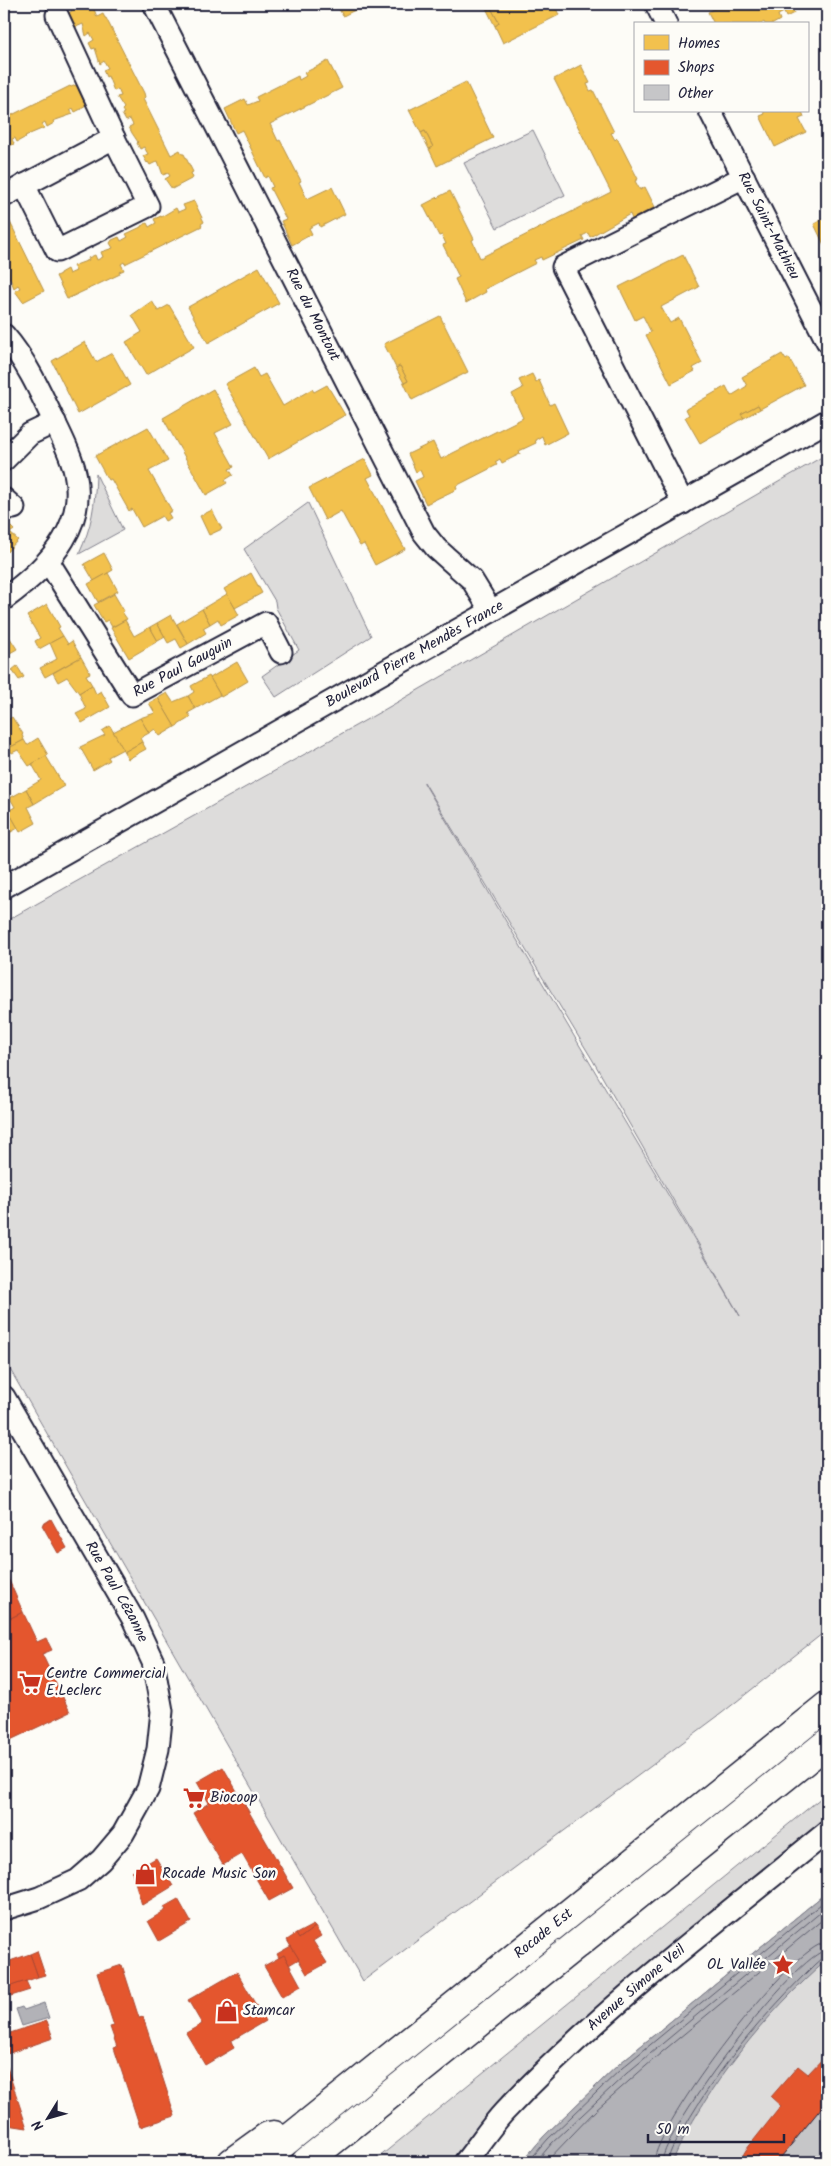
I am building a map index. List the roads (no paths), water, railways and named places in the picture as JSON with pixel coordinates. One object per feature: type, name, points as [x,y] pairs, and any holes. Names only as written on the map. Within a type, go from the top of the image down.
[{"type":"highway","name":"Rocade Est","points":[[260,2162],[827,1706]]},
{"type":"highway","name":"Rocade Est","points":[[306,2162],[827,1743]]},
{"type":"highway","points":[[232,2162],[268,2136],[299,2131]]},
{"type":"street","name":"Rue du Montout","points":[[154,4],[424,533],[436,548],[472,580],[491,611]]},
{"type":"street","points":[[656,4],[665,22]]},
{"type":"street","points":[[24,185],[57,251],[148,206],[57,15]]},
{"type":"street","name":"Rue Saint-Mathieu","points":[[711,112],[827,341]]},
{"type":"street","points":[[4,196],[114,138]]},
{"type":"street","points":[[683,503],[563,266],[744,177]]},
{"type":"street","points":[[4,335],[12,344],[38,386],[72,461],[77,491],[76,512],[67,535],[48,561],[25,584],[4,599]]},
{"type":"street","name":"Boulevard Pierre Mendès France","points":[[4,887],[827,421]]},
{"type":"street","points":[[4,460],[30,434],[54,422]]},
{"type":"street","name":"Rue Paul Gauguin","points":[[48,561],[132,695],[266,623],[281,652]]},
{"type":"street","name":"Rue Paul Cézanne","points":[[4,1397],[132,1619],[153,1662],[162,1711],[158,1749],[148,1789],[123,1834],[101,1860],[78,1880],[38,1898],[4,1909]]},
{"type":"street","name":"Avenue Simone Veil","points":[[465,2162],[503,2113],[577,2040],[658,1969],[827,1832]]},
{"type":"water","points":[[827,1892],[827,1960],[782,2004],[739,2053],[702,2107],[672,2162],[522,2162],[544,2136],[619,2064]]},
{"type":"water","points":[[44,2003],[49,2018],[22,2026],[16,2009],[22,2007],[24,2010]]},
{"type":"place","name":"Centre Commercial E.Leclerc","points":[[30,1683]]},
{"type":"place","name":"Biocoop","points":[[194,1798]]},
{"type":"place","name":"Rocade Music Son","points":[[145,1874]]},
{"type":"place","name":"OL Vallée","points":[[783,1965]]},
{"type":"place","name":"Stamcar","points":[[227,2011]]}]
